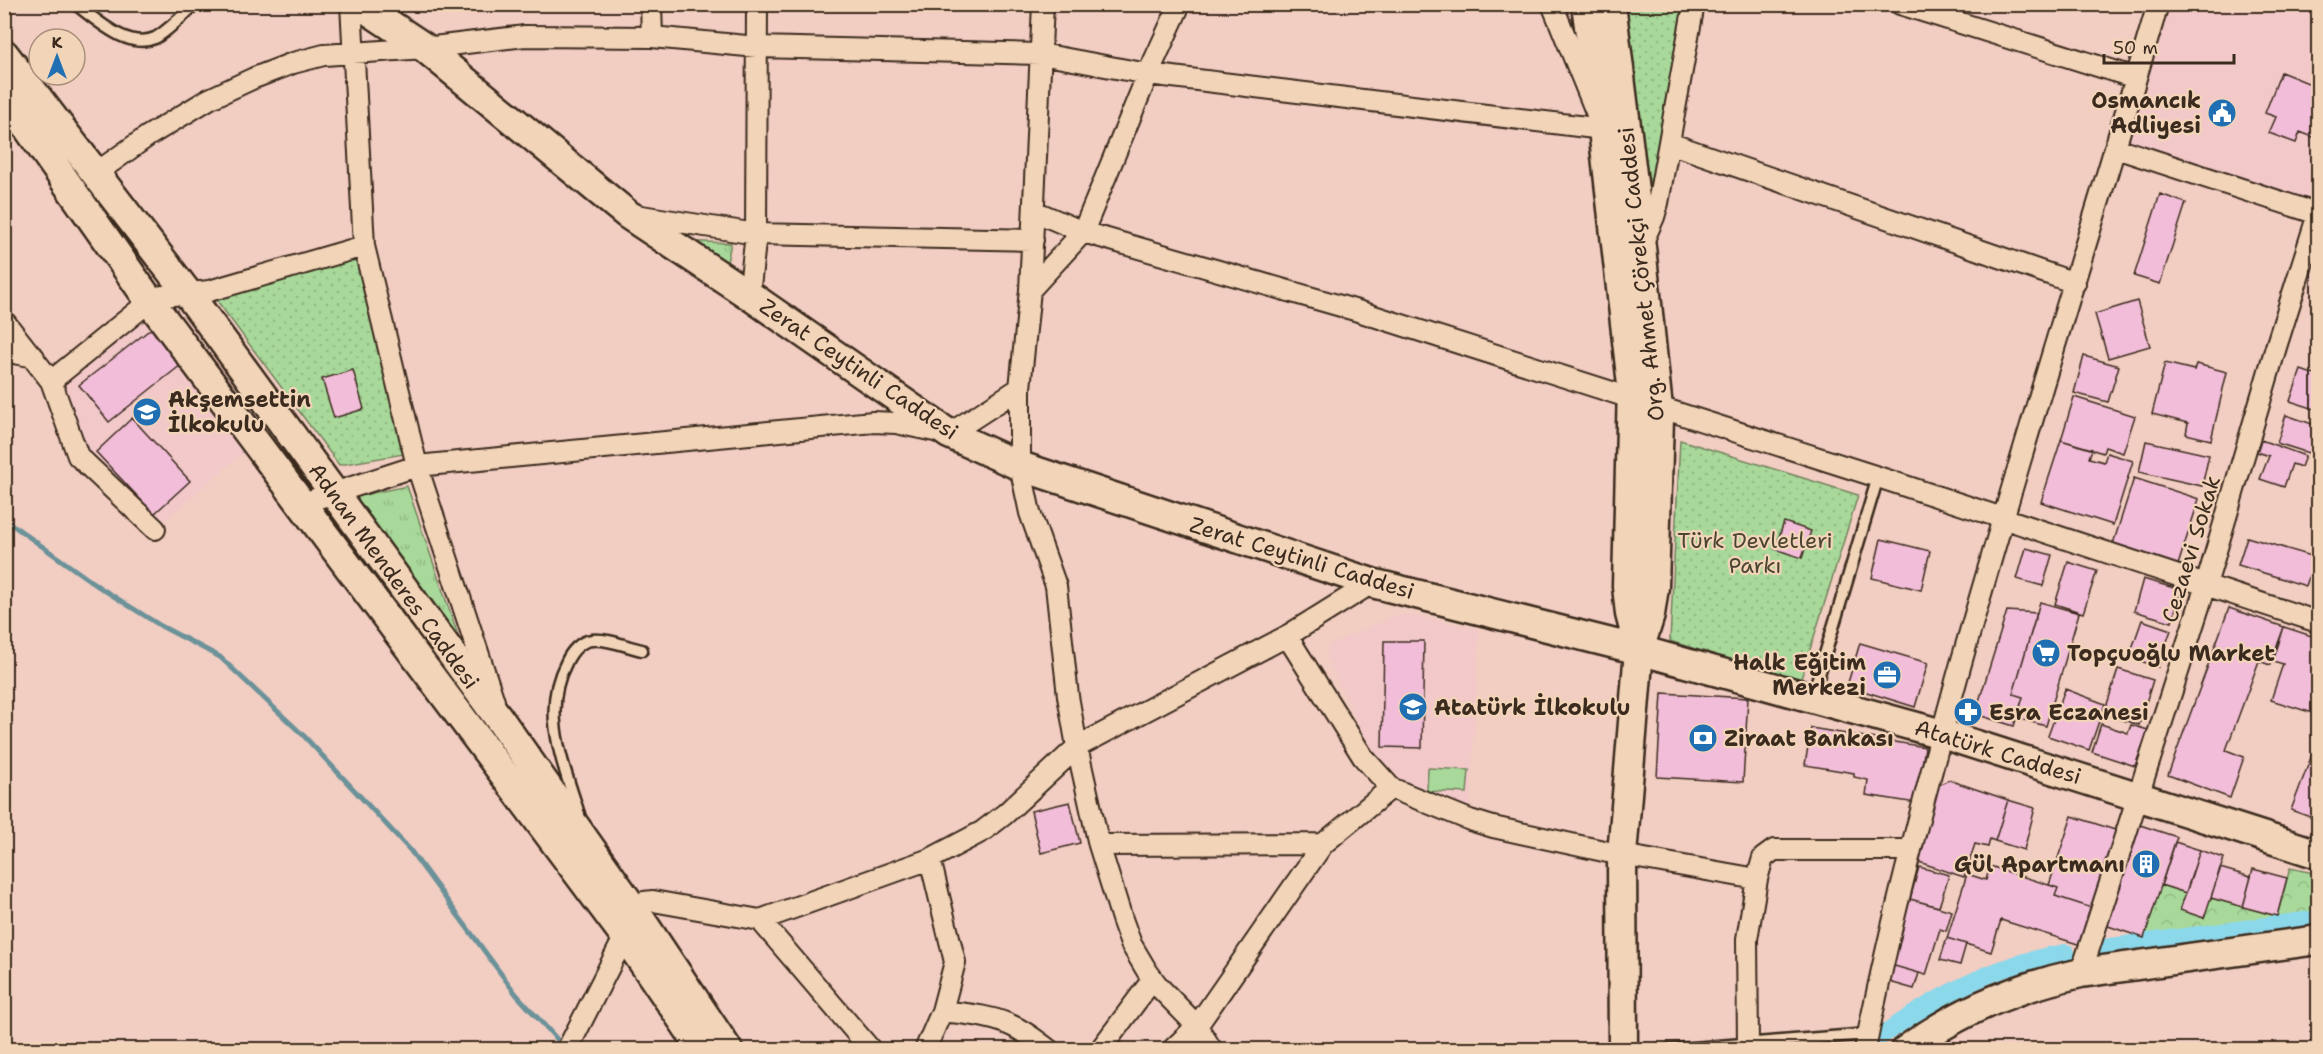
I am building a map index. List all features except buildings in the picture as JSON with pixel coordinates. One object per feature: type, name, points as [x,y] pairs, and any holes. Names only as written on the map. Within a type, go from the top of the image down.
[{"type":"main road","name":"Zerat Ceytinli Caddesi","points":[[359,4],[425,48],[627,214],[749,294],[950,434],[1020,466],[1372,583],[1639,650]]},
{"type":"main road","name":"Org. Ahmet Çörekçi Caddesi","points":[[1586,4],[1603,129],[1629,248]]},
{"type":"main road","name":"Org. Ahmet Çörekçi Caddesi","points":[[1611,4],[1629,248],[1646,402],[1654,587],[1650,615],[1639,650],[1622,855],[1623,1050]]},
{"type":"main road","name":"Adnan Menderes Caddesi","points":[[4,54],[189,295],[500,720],[579,832],[703,1050]]},
{"type":"main road","name":"Adnan Menderes Caddesi","points":[[4,94],[149,300],[300,504],[728,1050]]},
{"type":"main road","name":"Atatürk Caddesi","points":[[1639,650],[1942,734],[2319,854]]},
{"type":"main road","points":[[1906,1050],[1934,1029],[1977,1006],[2014,991],[2080,973],[2319,940]]},
{"type":"street","points":[[351,4],[364,246],[417,466],[500,720]]},
{"type":"street","points":[[651,4],[652,38]]},
{"type":"street","points":[[749,294],[756,234],[757,4]]},
{"type":"street","points":[[1043,4],[1033,240],[1020,388],[1020,466],[1030,513],[1057,592],[1068,696],[1099,845],[1131,944],[1153,979],[1197,1026],[1212,1050]]},
{"type":"street","points":[[1030,290],[1083,232],[1148,74],[1180,4]]},
{"type":"street","points":[[96,173],[148,136],[209,99],[293,63],[324,55],[425,48],[525,36],[652,38],[757,46],[1041,54],[1148,74],[1603,129],[1552,4]]},
{"type":"street","points":[[1629,248],[1654,217],[1694,4]]},
{"type":"street","points":[[1900,4],[2136,78]]},
{"type":"street","points":[[1866,1042],[1910,850],[2002,517],[2158,4]]},
{"type":"street","points":[[1669,143],[2075,283]]},
{"type":"street","points":[[2116,148],[2319,214]]},
{"type":"street","points":[[1034,211],[1083,232],[1358,311],[2002,517],[2319,622]]},
{"type":"street","points":[[627,214],[756,234],[1033,240]]},
{"type":"street","name":"Cezaevi Sokak","points":[[2080,973],[2206,585],[2276,347],[2319,214]]},
{"type":"street","points":[[51,381],[149,300],[161,296],[189,295],[209,291],[364,246]]},
{"type":"street","points":[[4,321],[51,381],[78,456],[155,529]]},
{"type":"street","points":[[4,351],[34,357]]},
{"type":"street","points":[[300,504],[417,466],[873,422],[896,423],[950,434],[1020,388]]},
{"type":"street","points":[[570,1042],[644,902],[653,901],[760,920],[930,859],[983,831],[1005,814],[1077,747],[1287,636],[1372,583]]},
{"type":"street","points":[[1287,636],[1364,757],[1392,788],[1482,824],[1622,855],[1757,879]]},
{"type":"street","points":[[1172,1050],[1197,1026],[1323,844],[1392,788]]},
{"type":"street","points":[[1099,845],[1323,844]]},
{"type":"street","points":[[1748,1044],[1746,946],[1757,879],[1763,858],[1774,850],[1910,850]]},
{"type":"street","points":[[925,1050],[942,1011],[955,962],[930,859]]},
{"type":"street","points":[[760,920],[871,1050]]},
{"type":"street","points":[[1100,1050],[1153,979]]},
{"type":"street","points":[[942,1011],[1007,1023],[1023,1031],[1049,1050]]},
{"type":"lane","points":[[75,4],[118,35],[147,39],[156,38],[196,4]]},
{"type":"lane","points":[[1812,698],[1878,477]]},
{"type":"lane","points":[[579,832],[580,819],[556,737],[554,706],[559,679],[569,657],[579,645],[589,640],[601,640],[642,650]]},
{"type":"lane","points":[[1667,1050],[1748,1044],[1866,1042]]},
{"type":"shaded area","name":"Osmancık Adliyesi","points":[[2158,5],[2318,5],[2318,214],[2116,148]]},
{"type":"shaded area","name":"Akşemsettin İlkokulu","points":[[149,300],[254,443],[155,529],[78,456],[51,381]]},
{"type":"shaded area","name":"Atatürk İlkokulu","points":[[1408,614],[1479,629],[1470,810],[1391,776],[1375,757],[1326,657],[1329,645],[1391,617]]},
{"type":"green space","points":[[1611,5],[1694,5],[1641,247]]},
{"type":"green space","points":[[676,241],[731,243],[725,272]]},
{"type":"green space","points":[[360,255],[404,454],[339,465],[215,298]]},
{"type":"green space","name":"Türk Devletleri Parkı","points":[[1680,440],[1858,495],[1800,682],[1670,641]]},
{"type":"green space","points":[[407,486],[465,656],[353,497]]},
{"type":"green space","points":[[1428,768],[1469,770],[1467,793],[1427,791]]},
{"type":"green space","points":[[2290,868],[2318,874],[2318,918],[2144,938],[2161,885],[2277,916]]},
{"type":"waterway","points":[[4,519],[99,587],[161,626],[220,657],[304,736],[410,850],[516,994],[563,1046]]},
{"type":"waterway","points":[[2103,948],[2318,919]]},
{"type":"waterway","points":[[1878,1038],[1922,1009],[1967,984],[2014,965],[2066,953]]},
{"type":"place","name":"Osmancık Adliyesi","points":[[2222,113]]},
{"type":"place","name":"Akşemsettin İlkokulu","points":[[147,412]]},
{"type":"place","name":"Topçuoğlu Market","points":[[2046,653]]},
{"type":"place","name":"Halk Eğitim Merkezi","points":[[1887,675]]},
{"type":"place","name":"Atatürk İlkokulu","points":[[1413,707]]},
{"type":"place","name":"Esra Eczanesi","points":[[1968,712]]},
{"type":"place","name":"Ziraat Bankası","points":[[1703,738]]},
{"type":"place","name":"Gül Apartmanı","points":[[2146,864]]}]
